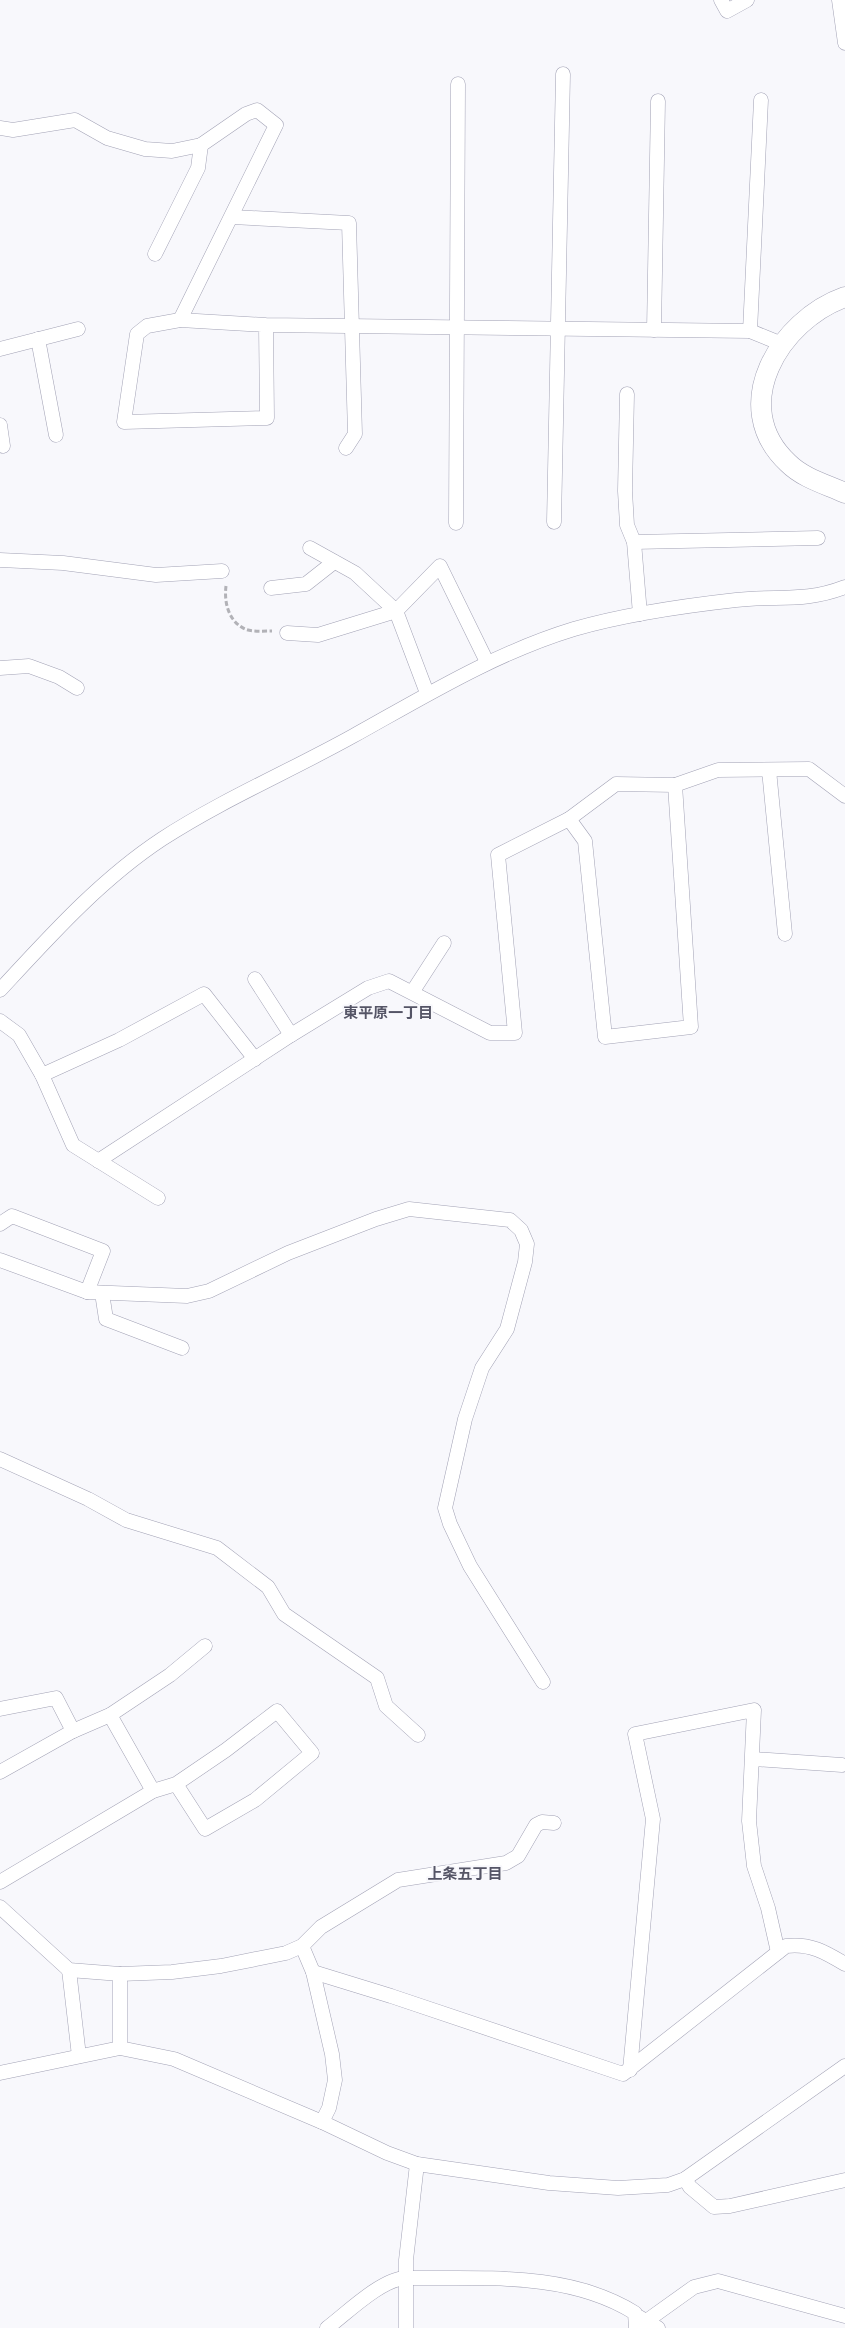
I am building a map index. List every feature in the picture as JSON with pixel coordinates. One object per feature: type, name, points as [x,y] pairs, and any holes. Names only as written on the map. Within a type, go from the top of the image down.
[{"type":"street","points":[[721,0],[727,11],[747,0]]},
{"type":"street","points":[[838,0],[845,43]]},
{"type":"street","points":[[554,522],[563,74]]},
{"type":"street","points":[[456,523],[458,84]]},
{"type":"street","points":[[750,331],[761,100]]},
{"type":"street","points":[[654,330],[658,101]]},
{"type":"street","points":[[0,128],[12,130],[75,120],[107,138],[146,149],[172,151],[201,145],[246,114],[257,110],[276,125],[180,320]]},
{"type":"street","points":[[155,254],[198,168],[201,145]]},
{"type":"street","points":[[232,217],[349,223],[355,434],[346,448]]},
{"type":"street","points":[[845,297],[826,304],[782,344],[771,361],[764,377],[761,413],[766,431],[773,445],[786,462],[799,472],[845,492]]},
{"type":"street","points":[[266,325],[267,418],[124,422],[137,334],[146,326],[180,320],[266,325],[750,331],[782,344]]},
{"type":"street","points":[[0,349],[78,329]]},
{"type":"street","points":[[38,339],[56,435]]},
{"type":"street","points":[[627,394],[625,491],[627,525],[634,542],[640,614]]},
{"type":"street","points":[[0,425],[3,446]]},
{"type":"street","points":[[634,542],[818,538]]},
{"type":"street","points":[[310,548],[355,573],[396,611],[427,693]]},
{"type":"street","points":[[0,560],[64,563],[156,575],[222,571]]},
{"type":"street","points":[[271,588],[306,584],[334,562]]},
{"type":"street","points":[[287,632],[318,635],[396,611],[440,566],[487,662]]},
{"type":"street","points":[[0,990],[60,925],[109,879],[162,839],[487,662],[574,629],[640,614],[738,599],[798,599],[827,594],[845,587]]},
{"type":"street","points":[[0,668],[29,666],[59,677],[77,688]]},
{"type":"street","points":[[98,1161],[291,1035],[368,988],[389,981],[413,991],[490,1033],[515,1033],[498,855],[569,819],[616,784],[675,785],[718,770],[809,770],[845,796]]},
{"type":"street","points":[[769,770],[785,934]]},
{"type":"street","points":[[569,819],[586,842],[605,1037],[691,1027],[675,785]]},
{"type":"street","points":[[413,991],[444,943]]},
{"type":"street","points":[[255,979],[291,1035]]},
{"type":"street","points":[[42,1075],[119,1040],[204,994],[255,1059]]},
{"type":"street","points":[[0,1021],[19,1035],[42,1075],[72,1144],[158,1198]]},
{"type":"street","points":[[0,1260],[87,1292],[187,1296],[208,1292],[288,1253],[376,1219],[409,1209],[510,1220],[521,1230],[528,1244],[526,1262],[507,1329],[482,1368],[465,1419],[445,1508],[450,1524],[470,1566],[542,1682]]},
{"type":"street","points":[[0,1224],[12,1216],[103,1251],[87,1292]]},
{"type":"street","points":[[102,1293],[106,1319],[182,1348]]},
{"type":"street","points":[[0,1459],[88,1499],[126,1520],[217,1548],[268,1586],[284,1614],[377,1678],[386,1706],[418,1735]]},
{"type":"street","points":[[0,1772],[74,1731],[110,1715],[170,1675],[204,1646]]},
{"type":"street","points":[[0,1708],[56,1698],[74,1731]]},
{"type":"street","points":[[630,2070],[653,1818],[636,1734],[754,1710],[749,1821],[754,1866],[768,1908],[778,1952]]},
{"type":"street","points":[[0,1882],[152,1790],[176,1784],[226,1750],[276,1711],[312,1753],[256,1800],[205,1828],[176,1784]]},
{"type":"street","points":[[110,1715],[152,1790]]},
{"type":"street","points":[[753,1759],[842,1765]]},
{"type":"street","points":[[0,1907],[69,1970],[120,1974],[172,1972],[221,1966],[286,1953],[302,1946],[321,1927],[398,1880],[506,1863],[518,1856],[536,1825],[542,1822],[554,1823]]},
{"type":"street","points":[[313,1972],[391,1996],[623,2074],[786,1946],[800,1944],[819,1948],[845,1964]]},
{"type":"street","points":[[302,1946],[313,1972],[332,2054],[335,2080],[329,2108],[322,2122]]},
{"type":"street","points":[[69,1970],[79,2056]]},
{"type":"street","points":[[120,1974],[120,2048]]},
{"type":"street","points":[[0,2073],[120,2048],[174,2059],[322,2122],[387,2153],[417,2164],[550,2183],[618,2188],[668,2185],[685,2179],[845,2066]]},
{"type":"street","points":[[406,2328],[406,2260],[417,2164]]},
{"type":"street","points":[[685,2179],[690,2186],[714,2207],[730,2206],[845,2180]]},
{"type":"street","points":[[327,2328],[378,2289],[398,2278],[535,2281],[593,2292],[644,2323],[694,2287],[718,2281],[845,2316]]},
{"type":"path","points":[[222,571],[226,579],[224,595],[227,610],[234,620],[245,630],[287,632]]},
{"type":"district","name":"東平原一丁目","points":[[388,1012]]},
{"type":"district","name":"上条五丁目","points":[[465,1873]]}]
